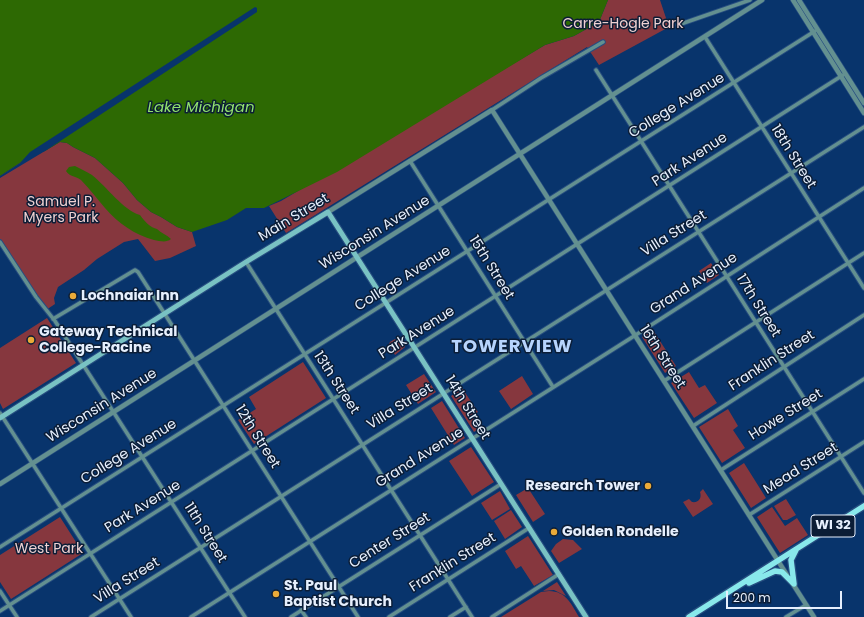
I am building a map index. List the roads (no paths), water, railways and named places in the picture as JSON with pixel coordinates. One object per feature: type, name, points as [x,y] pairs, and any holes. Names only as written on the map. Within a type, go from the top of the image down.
[{"type":"main road","name":"14th Street","points":[[328,212],[586,617]]},
{"type":"main road","name":"Main Street","points":[[1,416],[328,212]]},
{"type":"main road","name":"WI 32","points":[[689,617],[699,614],[741,584],[864,506]]},
{"type":"main road","points":[[793,585],[790,560],[797,548]]},
{"type":"main road","points":[[741,584],[748,583],[775,571],[782,572],[793,585]]},
{"type":"street","points":[[678,25],[750,0]]},
{"type":"street","name":"Wisconsin Avenue","points":[[0,484],[762,0]]},
{"type":"street","points":[[793,0],[816,31]]},
{"type":"street","points":[[799,0],[864,113]]},
{"type":"street","points":[[739,4],[746,10]]},
{"type":"street","name":"College Avenue","points":[[0,547],[386,302],[550,200],[600,166],[641,142],[816,31]]},
{"type":"street","name":"18th Street","points":[[705,36],[790,173],[864,288]]},
{"type":"street","name":"Main Street","points":[[328,212],[541,78],[603,42]]},
{"type":"street","name":"17th Street","points":[[596,70],[864,493]]},
{"type":"street","points":[[843,75],[864,103]]},
{"type":"street","name":"Park Avenue","points":[[0,611],[843,75]]},
{"type":"street","name":"16th Street","points":[[492,110],[814,617]]},
{"type":"street","name":"Villa Street","points":[[91,617],[864,126]]},
{"type":"street","name":"15th Street","points":[[410,161],[553,387]]},
{"type":"street","name":"Grand Avenue","points":[[191,617],[635,336],[864,188]]},
{"type":"street","name":"11th Street","points":[[0,242],[36,297],[53,319],[245,617]]},
{"type":"street","points":[[664,381],[864,253]]},
{"type":"street","name":"13th Street","points":[[246,262],[472,617]]},
{"type":"street","name":"12th Street","points":[[53,319],[135,270],[138,272],[358,617]]},
{"type":"street","name":"Franklin Street","points":[[692,426],[864,315]]},
{"type":"street","name":"Howe Street","points":[[721,470],[864,379]]},
{"type":"street","points":[[1,416],[33,463],[131,617]]},
{"type":"street","name":"Mead Street","points":[[749,515],[864,442]]},
{"type":"street","name":"Center Street","points":[[291,617],[501,484]]},
{"type":"street","name":"Franklin Street","points":[[389,617],[529,528]]},
{"type":"street","points":[[492,617],[559,574]]},
{"type":"street","points":[[0,591],[17,617]]},
{"type":"street","points":[[786,617],[806,604]]},
{"type":"street","points":[[450,617],[466,607]]},
{"type":"street","points":[[301,610],[306,617]]},
{"type":"water","name":"Lake Michigan","points":[[0,0],[608,0],[599,22],[574,36],[545,45],[337,172],[264,208],[246,208],[227,220],[192,232],[177,227],[151,212],[137,200],[123,183],[95,158],[67,143],[60,142],[45,151],[32,155],[0,176]]},
{"type":"water","points":[[75,166],[92,175],[128,209],[140,215],[150,226],[171,239],[163,241],[147,238],[134,232],[121,223],[102,205],[81,180],[66,171],[69,167]]},
{"type":"place","name":"Lochnaiar Inn","points":[[73,296]]},
{"type":"place","name":"Gateway Technical College-Racine","points":[[31,340]]},
{"type":"place","name":"Research Tower","points":[[648,486]]},
{"type":"place","name":"Golden Rondelle","points":[[554,532]]},
{"type":"place","name":"St. Paul Baptist Church","points":[[276,594]]},
{"type":"district","name":"TOWERVIEW","points":[[512,347]]},
{"type":"park label","name":"Carre-Hogle Park","points":[[623,24]]},
{"type":"park label","name":"Samuel P. Myers Park","points":[[61,210]]},
{"type":"park label","name":"West Park","points":[[49,549]]}]
